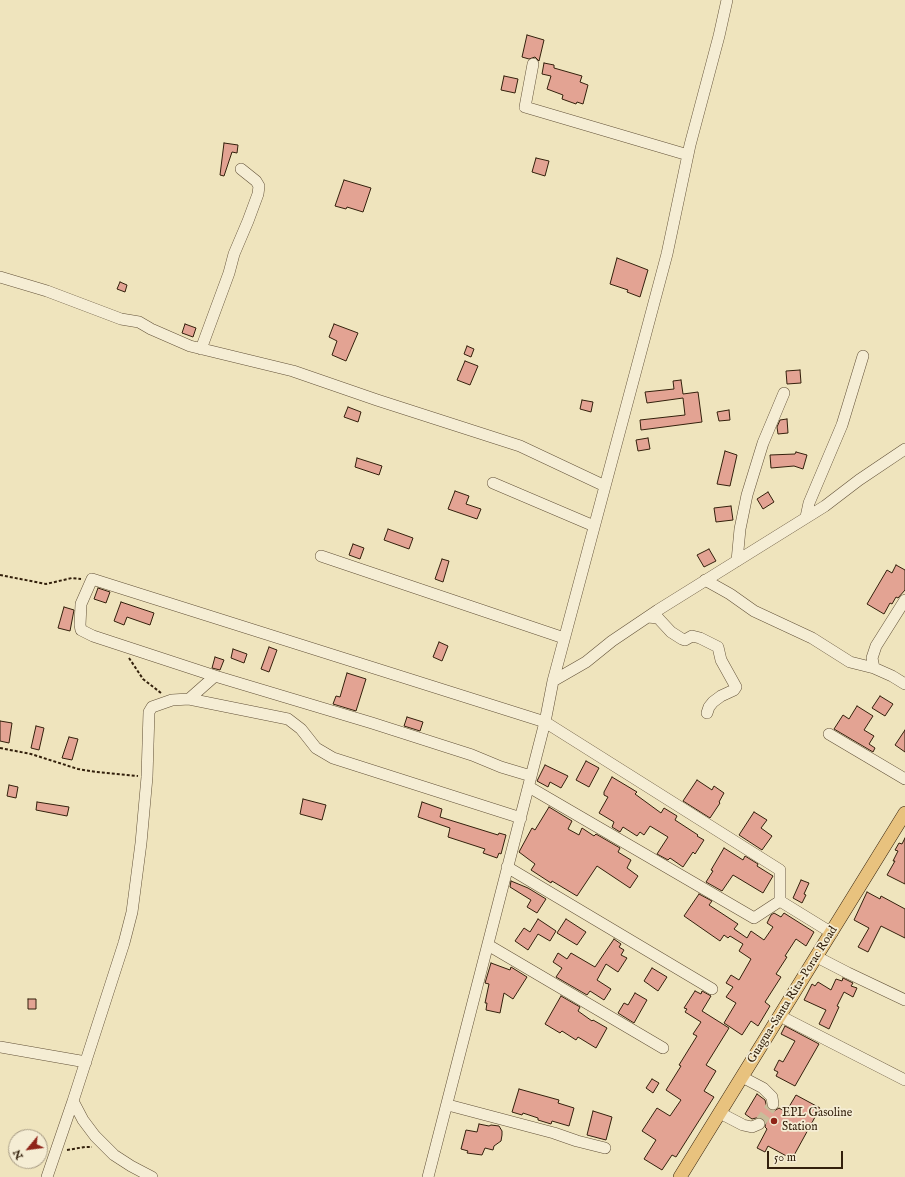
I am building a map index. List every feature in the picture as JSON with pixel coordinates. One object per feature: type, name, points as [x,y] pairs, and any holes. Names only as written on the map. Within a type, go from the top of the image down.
[{"type":"main road","name":"Guagua-Santa Rita-Porac Road","points":[[680,1177],[905,813]]},
{"type":"street","points":[[428,1177],[448,1105],[507,867],[530,782],[564,638],[666,254],[688,155],[727,0]]},
{"type":"street","points":[[533,64],[525,107],[688,155]]},
{"type":"street","points":[[201,349],[229,274],[234,254],[258,194],[259,186],[256,181],[241,169]]},
{"type":"street","points":[[0,277],[46,291],[122,318],[139,322],[173,340],[190,346],[293,372],[474,430],[520,446],[605,486]]},
{"type":"street","points":[[806,518],[809,503],[842,425],[863,356]]},
{"type":"street","points":[[737,561],[740,529],[746,495],[763,442],[784,393]]},
{"type":"street","points":[[553,681],[586,662],[612,641],[705,580],[825,506],[858,480],[905,449]]},
{"type":"street","points":[[493,483],[594,526]]},
{"type":"street","points":[[321,556],[564,638]]},
{"type":"street","points":[[92,578],[545,722],[780,870],[780,901],[754,918],[530,782],[501,767],[472,755],[372,723],[215,676],[93,636],[81,630],[80,625],[81,604],[92,578]]},
{"type":"street","points":[[705,580],[730,594],[754,611],[812,638],[850,662],[874,668],[905,684]]},
{"type":"street","points":[[874,668],[872,658],[876,646],[905,600]]},
{"type":"street","points":[[648,618],[658,618],[671,632],[682,639],[685,640],[692,636],[700,638],[718,648],[721,660],[736,687],[734,690],[713,702],[709,707],[708,713]]},
{"type":"street","points":[[189,699],[215,676]]},
{"type":"street","points":[[47,1177],[86,1062],[124,943],[132,912],[142,843],[147,777],[149,712],[152,707],[180,698],[288,719],[301,729],[316,748],[333,758],[520,818]]},
{"type":"street","points":[[829,734],[905,779]]},
{"type":"street","points":[[507,867],[712,989]]},
{"type":"street","points":[[780,901],[832,933]]},
{"type":"street","points":[[488,945],[663,1048]]},
{"type":"street","points":[[817,957],[905,1000]]},
{"type":"street","points":[[780,1016],[905,1080]]},
{"type":"street","points":[[0,1047],[86,1062]]},
{"type":"street","points":[[742,1078],[763,1088],[772,1097],[773,1104]]},
{"type":"street","points":[[73,1101],[83,1120],[95,1136],[114,1155],[152,1177]]},
{"type":"street","points":[[448,1105],[605,1148]]},
{"type":"street","points":[[720,1113],[743,1125],[752,1127],[759,1124]]},
{"type":"path","points":[[0,574],[46,584],[72,578],[92,578]]},
{"type":"path","points":[[121,645],[143,679],[172,700]]},
{"type":"path","points":[[0,748],[31,754],[78,769],[147,777]]},
{"type":"path","points":[[53,1159],[72,1148],[93,1148]]},
{"type":"building","points":[[527,35],[544,40],[539,61],[535,57],[529,59],[522,57]]},
{"type":"building","points":[[544,63],[554,65],[554,68],[582,76],[580,82],[588,85],[583,104],[577,102],[576,104],[562,99],[563,95],[547,89],[551,76],[542,74]]},
{"type":"building","points":[[504,76],[518,79],[515,93],[501,90]]},
{"type":"building","points":[[224,143],[238,145],[237,153],[232,152],[224,176],[220,175]]},
{"type":"building","points":[[536,158],[549,161],[545,176],[532,172]]},
{"type":"building","points":[[344,180],[371,188],[363,212],[347,207],[346,209],[335,206]]},
{"type":"building","points":[[617,258],[648,270],[640,297],[627,292],[628,290],[610,284]]},
{"type":"building","points":[[120,282],[127,285],[125,292],[117,289]]},
{"type":"building","points":[[185,324],[196,328],[193,337],[182,333]]},
{"type":"building","points":[[334,324],[358,333],[346,361],[332,355],[337,341],[329,337]]},
{"type":"building","points":[[467,346],[474,349],[471,357],[464,354]]},
{"type":"building","points":[[465,361],[478,366],[470,385],[457,380]]},
{"type":"building","points":[[800,370],[801,383],[787,384],[786,371]]},
{"type":"building","points":[[681,380],[683,394],[698,392],[702,422],[641,430],[640,420],[685,415],[683,398],[647,403],[645,392],[674,389],[673,381]]},
{"type":"building","points":[[582,400],[593,402],[591,412],[580,409]]},
{"type":"building","points":[[348,407],[361,412],[358,422],[344,417]]},
{"type":"building","points":[[729,410],[730,420],[719,421],[717,412]]},
{"type":"building","points":[[787,419],[788,433],[778,434],[777,427],[780,420]]},
{"type":"building","points":[[648,438],[650,449],[638,451],[636,440]]},
{"type":"building","points":[[725,451],[737,455],[730,486],[717,484]]},
{"type":"building","points":[[796,452],[807,455],[803,469],[794,466],[771,468],[770,455],[795,454]]},
{"type":"building","points":[[357,458],[382,466],[379,475],[355,467]]},
{"type":"building","points":[[455,491],[469,496],[466,504],[481,509],[477,519],[448,509]]},
{"type":"building","points":[[768,492],[774,502],[763,509],[757,499]]},
{"type":"building","points":[[731,506],[733,520],[716,522],[714,508]]},
{"type":"building","points":[[388,529],[413,538],[409,549],[384,540]]},
{"type":"building","points":[[353,544],[364,548],[360,559],[349,555]]},
{"type":"building","points":[[709,549],[716,561],[704,567],[697,555]]},
{"type":"building","points":[[442,559],[449,561],[443,582],[435,579]]},
{"type":"building","points":[[896,565],[905,570],[905,590],[898,598],[896,597],[892,604],[890,603],[884,614],[867,604],[887,570],[892,573]]},
{"type":"building","points":[[98,588],[110,592],[106,603],[94,599]]},
{"type":"building","points":[[121,602],[154,613],[150,625],[127,617],[124,625],[114,621]]},
{"type":"building","points":[[64,607],[74,610],[70,631],[58,628]]},
{"type":"building","points":[[439,642],[448,646],[442,661],[433,657]]},
{"type":"building","points":[[269,647],[277,650],[269,672],[261,669]]},
{"type":"building","points":[[233,649],[247,654],[244,663],[231,658]]},
{"type":"building","points":[[215,657],[224,660],[220,670],[212,668]]},
{"type":"building","points":[[347,673],[366,679],[356,711],[333,704],[336,696],[340,697]]},
{"type":"building","points":[[880,696],[893,704],[885,716],[872,708]]},
{"type":"building","points":[[857,706],[873,716],[864,730],[874,736],[869,744],[875,748],[873,752],[834,729],[843,715],[849,719]]},
{"type":"building","points":[[407,717],[423,722],[420,731],[404,726]]},
{"type":"building","points":[[0,721],[12,723],[9,743],[0,741]]},
{"type":"building","points":[[36,726],[44,728],[39,750],[31,748]]},
{"type":"building","points":[[905,730],[905,752],[895,745]]},
{"type":"building","points":[[69,737],[78,739],[72,760],[62,758]]},
{"type":"building","points":[[586,761],[599,768],[589,787],[576,780]]},
{"type":"building","points":[[545,765],[568,776],[561,788],[550,782],[548,787],[537,781]]},
{"type":"building","points":[[612,777],[637,792],[635,794],[661,813],[664,808],[677,816],[675,820],[704,840],[695,854],[693,852],[683,867],[670,858],[668,860],[657,854],[668,837],[650,826],[644,835],[640,832],[637,836],[623,827],[620,832],[612,827],[614,822],[599,813],[608,797],[604,795],[604,792]]},
{"type":"building","points":[[697,780],[712,790],[714,786],[724,793],[719,802],[720,803],[710,818],[683,801]]},
{"type":"building","points":[[9,785],[18,787],[16,798],[7,796]]},
{"type":"building","points":[[303,799],[326,805],[322,820],[300,814]]},
{"type":"building","points":[[37,802],[69,807],[67,816],[36,810]]},
{"type":"building","points":[[422,802],[442,809],[440,817],[498,835],[499,833],[506,835],[501,854],[499,853],[497,858],[483,853],[485,849],[448,837],[450,828],[418,817]]},
{"type":"building","points":[[549,807],[572,821],[568,829],[579,835],[582,828],[594,836],[596,834],[620,848],[618,852],[631,860],[627,868],[638,876],[630,888],[597,866],[577,896],[552,881],[551,883],[531,870],[535,864],[519,852],[532,828],[535,830]]},
{"type":"building","points":[[754,812],[767,820],[761,828],[772,836],[762,850],[739,835]]},
{"type":"building","points":[[905,838],[905,884],[887,875],[895,861],[893,861],[898,851],[895,850],[899,843],[902,844]]},
{"type":"building","points":[[724,848],[743,860],[745,856],[773,876],[763,893],[733,875],[722,891],[706,882]]},
{"type":"building","points":[[801,880],[809,883],[802,903],[793,898]]},
{"type":"building","points":[[511,881],[528,888],[546,899],[537,913],[527,907],[531,900],[510,887]]},
{"type":"building","points":[[867,892],[880,899],[881,896],[905,909],[905,938],[881,926],[868,952],[858,947],[869,928],[854,920]]},
{"type":"building","points":[[699,894],[712,901],[709,905],[738,924],[734,929],[747,938],[751,931],[764,940],[773,927],[767,923],[771,915],[774,913],[781,917],[784,913],[814,932],[806,946],[796,939],[776,974],[781,977],[765,1002],[770,1006],[758,1026],[751,1021],[742,1035],[724,1023],[736,1003],[726,997],[733,987],[726,983],[731,975],[739,980],[751,959],[739,951],[743,944],[730,936],[728,938],[724,935],[720,941],[684,916]]},
{"type":"building","points":[[538,919],[556,931],[550,941],[538,934],[528,950],[515,941],[524,928],[530,932]]},
{"type":"building","points":[[566,919],[586,932],[577,945],[557,933]]},
{"type":"building","points":[[614,939],[621,944],[619,947],[624,950],[621,955],[627,958],[618,972],[606,964],[597,980],[611,989],[604,1000],[590,991],[587,995],[556,977],[562,968],[553,962],[558,953],[567,959],[571,953],[595,967]]},
{"type":"building","points":[[491,963],[510,970],[511,967],[527,977],[513,999],[504,993],[500,1013],[486,1010],[487,1003],[485,1003],[489,984],[485,983]]},
{"type":"building","points":[[652,968],[667,977],[658,991],[644,981]]},
{"type":"building","points":[[843,978],[853,983],[851,986],[857,988],[853,997],[844,992],[837,1006],[839,1007],[829,1029],[819,1024],[826,1010],[804,1000],[812,984],[815,986],[818,982],[831,990],[836,979],[842,981]]},
{"type":"building","points":[[695,991],[701,994],[702,991],[711,996],[702,1011],[729,1028],[706,1065],[716,1071],[704,1091],[714,1097],[676,1157],[672,1155],[662,1170],[644,1159],[656,1140],[642,1131],[657,1108],[670,1116],[681,1100],[666,1090],[697,1036],[693,1034],[701,1022],[685,1012],[687,1009],[684,1008]]},
{"type":"building","points":[[635,993],[647,1000],[634,1023],[618,1013],[624,1003],[628,1005]]},
{"type":"building","points":[[561,996],[580,1007],[578,1011],[592,1021],[593,1020],[607,1028],[596,1048],[578,1037],[576,1040],[562,1031],[560,1033],[545,1024]]},
{"type":"building","points":[[28,999],[36,999],[36,1009],[28,1009]]},
{"type":"building","points":[[785,1026],[819,1044],[795,1086],[776,1076],[778,1072],[774,1070],[779,1060],[783,1062],[795,1041],[781,1034]]},
{"type":"building","points":[[652,1079],[659,1083],[653,1093],[646,1088]]},
{"type":"building","points":[[519,1089],[559,1100],[558,1103],[574,1108],[569,1126],[552,1121],[551,1124],[523,1113],[522,1115],[512,1112]]},
{"type":"building","points":[[757,1094],[765,1100],[767,1108],[771,1111],[779,1108],[786,1112],[796,1095],[820,1108],[792,1159],[768,1146],[765,1152],[757,1148],[767,1129],[765,1127],[766,1122],[760,1117],[752,1119],[745,1114]]},
{"type":"building","points":[[593,1111],[612,1117],[606,1140],[587,1135]]},
{"type":"building","points":[[479,1124],[499,1126],[502,1131],[501,1141],[494,1146],[493,1150],[485,1148],[482,1155],[467,1153],[468,1151],[461,1149],[466,1130],[477,1132]]},
{"type":"tunnel","points":[[759,1124],[773,1104]]},
{"type":"place","name":"EPL Gasoline Station","points":[[774,1121]]}]
